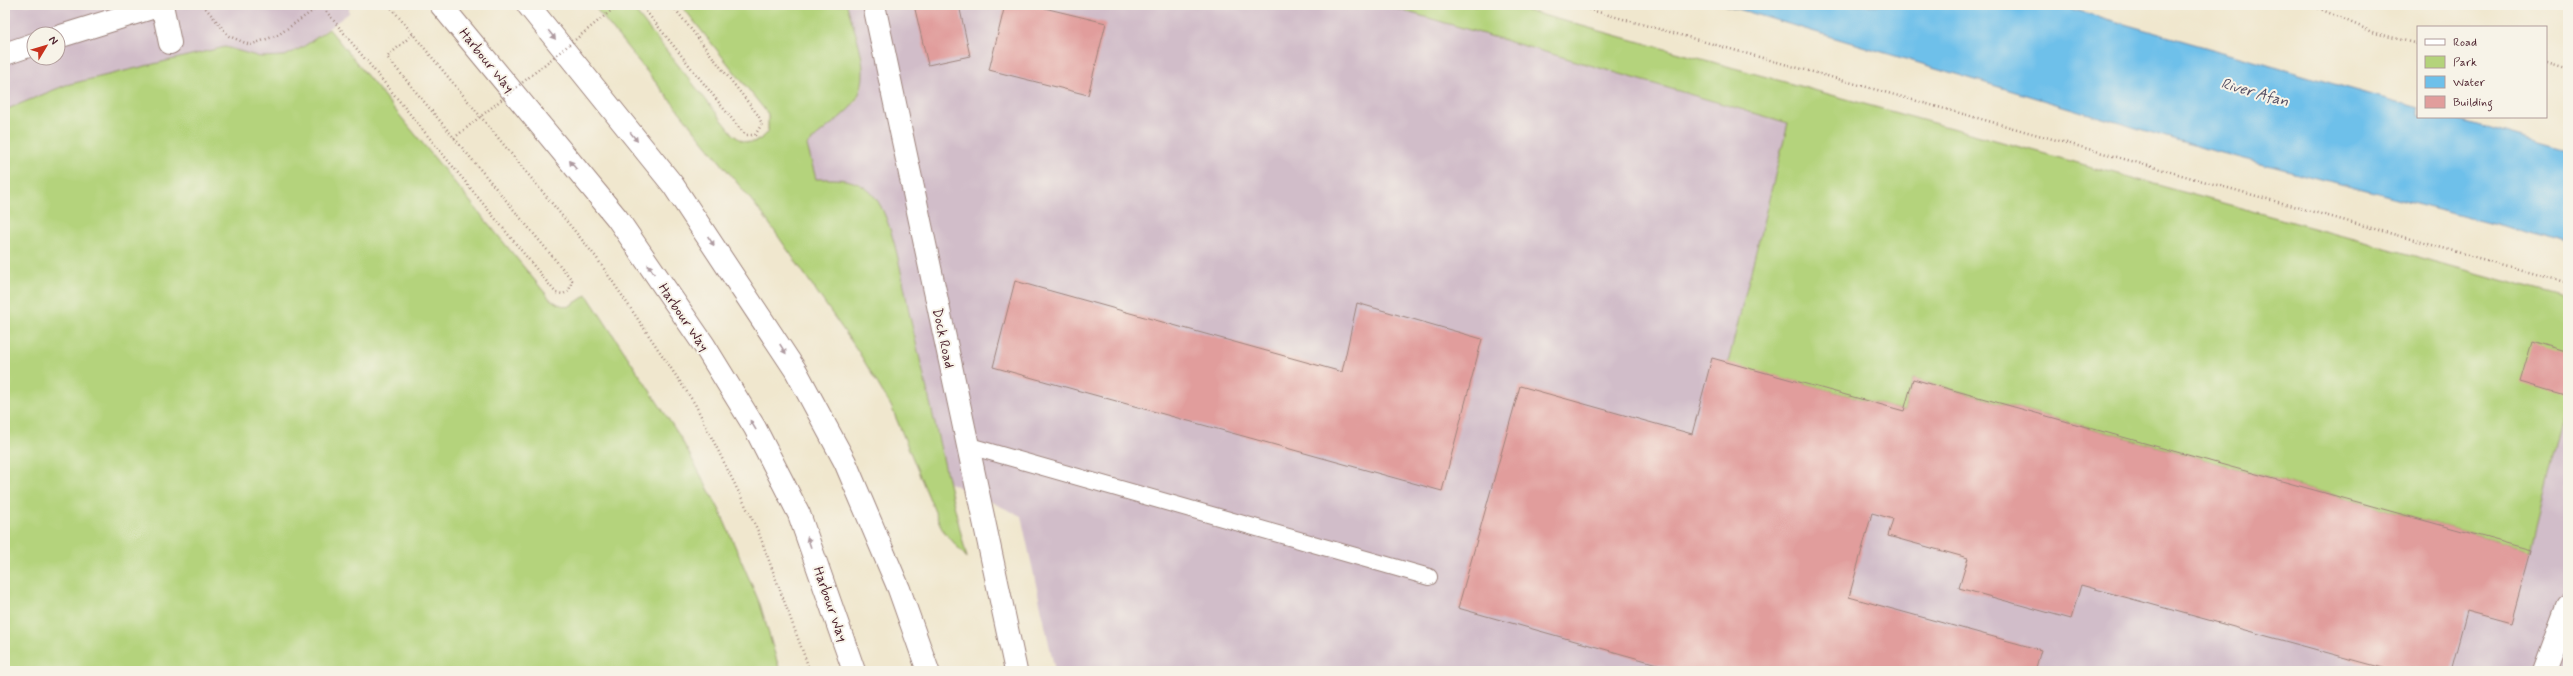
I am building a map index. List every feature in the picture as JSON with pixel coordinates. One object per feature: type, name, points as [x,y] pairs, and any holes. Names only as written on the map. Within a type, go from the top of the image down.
[{"type":"main road","points":[[66,35],[161,5],[170,43]]},
{"type":"main road","name":"Harbour Way","points":[[442,5],[617,218],[704,346],[755,428],[799,514],[854,671]]},
{"type":"main road","points":[[528,5],[673,185],[796,371],[845,462],[899,589],[928,671]]},
{"type":"main road","name":"Dock Road","points":[[874,5],[966,445],[1016,671]]},
{"type":"main road","points":[[5,54],[26,47]]},
{"type":"main road","points":[[2544,671],[2568,606]]},
{"type":"lane","points":[[966,445],[1429,577]]},
{"type":"path","points":[[203,5],[229,36],[250,45],[278,35],[321,5],[556,293],[563,294],[569,291],[572,280],[387,57],[413,34]]},
{"type":"path","points":[[389,5],[596,257],[695,404],[758,531],[810,671]]},
{"type":"path","points":[[454,138],[618,5]]},
{"type":"path","points":[[641,5],[740,129],[746,135],[755,134],[762,124],[758,115],[672,5]]},
{"type":"path","points":[[1573,5],[2568,283]]},
{"type":"path","points":[[2311,5],[2375,33],[2417,44]]},
{"type":"path","points":[[2547,62],[2568,69]]},
{"type":"shaded area","points":[[5,5],[349,5],[349,13],[303,47],[285,56],[260,57],[225,47],[66,85],[5,110]]},
{"type":"shaded area","points":[[847,5],[1384,5],[1906,158],[2568,319],[2568,671],[1055,671],[1021,516],[948,482],[897,258],[881,208],[875,197],[859,183],[849,180],[816,179],[807,144],[857,101],[863,85],[863,64]]},
{"type":"green space","points":[[593,5],[630,5],[734,135],[743,141],[752,142],[760,139],[768,132],[768,114],[681,5],[847,5],[862,58],[862,85],[857,98],[849,109],[807,145],[816,179],[840,179],[861,185],[874,196],[881,206],[887,220],[897,254],[910,317],[967,558],[942,529],[891,406],[858,351],[764,216]]},
{"type":"green space","points":[[1384,5],[1506,5],[2563,297],[2568,300],[2568,402],[2531,550],[1913,379],[1904,411],[1728,363],[1788,123]]},
{"type":"green space","points":[[329,29],[550,299],[558,304],[568,307],[587,295],[679,435],[719,509],[760,604],[780,671],[5,671],[5,110],[66,85],[225,47],[260,57],[285,56],[303,47]]},
{"type":"water","name":"River Afan","points":[[1725,5],[2058,5],[2417,108],[2417,118],[2452,118],[2568,151],[2568,244],[2203,148]]},
{"type":"building","points":[[914,5],[959,5],[970,56],[928,65]]},
{"type":"building","points":[[1005,5],[1032,5],[1106,23],[1088,95],[989,70]]},
{"type":"building","points":[[1015,281],[1342,372],[1357,303],[1482,339],[1442,491],[993,367]]},
{"type":"building","points":[[2532,341],[2568,352],[2568,396],[2520,382]]},
{"type":"building","points":[[1712,358],[1904,411],[1913,379],[2531,550],[2511,623],[2467,611],[2451,671],[2394,671],[2081,585],[2071,619],[1959,588],[1968,558],[1888,536],[1893,519],[1872,513],[1849,597],[2041,650],[2035,671],[1682,671],[1458,608],[1520,386],[1692,434]]}]
